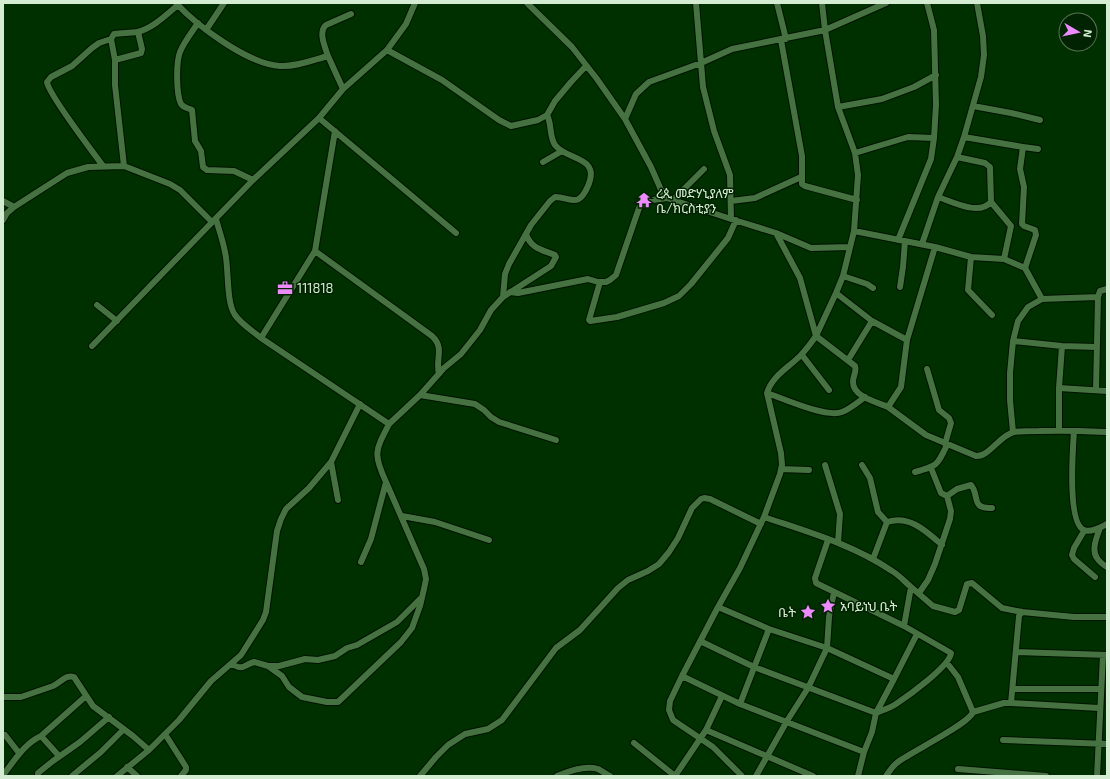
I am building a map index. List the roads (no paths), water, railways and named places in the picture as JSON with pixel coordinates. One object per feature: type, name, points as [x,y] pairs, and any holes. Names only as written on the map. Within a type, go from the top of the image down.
[{"type":"street","points":[[206,30],[224,3]]},
{"type":"street","points":[[92,346],[253,180],[319,118],[343,89],[387,50],[406,24],[415,3]]},
{"type":"street","points":[[527,3],[572,47],[625,119],[651,166],[662,192],[670,199],[776,233],[811,248],[850,247]]},
{"type":"street","points":[[600,282],[589,320],[590,321],[617,317],[664,303],[679,296],[691,284],[728,238],[733,220],[730,175],[714,131],[703,87],[696,3]]},
{"type":"street","points":[[777,3],[802,156],[802,184],[857,200]]},
{"type":"street","points":[[742,776],[713,747],[673,720],[670,715],[669,705],[700,641],[740,568],[764,517],[780,474],[781,453],[767,393],[769,387],[776,377],[802,355],[816,336],[843,276],[854,231],[858,175],[855,153],[838,107],[822,3]]},
{"type":"street","points":[[898,240],[931,159],[934,138],[936,75],[934,30],[927,3]]},
{"type":"street","points":[[922,244],[938,197],[957,157],[974,106],[984,55],[983,36],[977,3]]},
{"type":"street","points":[[102,166],[61,107],[48,87],[47,82],[51,77],[72,66],[99,43],[110,39],[114,34],[138,32],[160,20],[177,4],[206,30],[224,43],[246,56],[267,64],[290,66],[328,56]]},
{"type":"street","points":[[625,119],[636,94],[649,82],[732,50],[825,30],[883,4]]},
{"type":"street","points":[[343,89],[328,56],[322,34],[323,27],[351,14]]},
{"type":"street","points":[[198,23],[180,52],[177,67],[177,83],[181,103],[185,107],[192,110],[195,141],[201,151],[202,165],[207,170],[234,171],[253,180]]},
{"type":"street","points":[[115,60],[141,53],[142,49],[138,32]]},
{"type":"street","points":[[110,39],[115,60],[124,166]]},
{"type":"street","points":[[387,50],[442,80],[511,126],[538,120],[547,115],[555,101],[586,66]]},
{"type":"street","points":[[838,107],[882,99],[914,87],[936,75]]},
{"type":"street","points":[[974,106],[1040,120]]},
{"type":"street","points":[[503,297],[506,271],[531,225],[553,199],[558,197],[575,200],[584,194],[589,184],[591,173],[587,164],[555,146],[550,120],[547,115]]},
{"type":"street","points":[[319,118],[456,233]]},
{"type":"street","points":[[261,338],[315,251],[335,131]]},
{"type":"street","points":[[855,153],[908,137],[934,138]]},
{"type":"street","points":[[964,137],[1038,149]]},
{"type":"street","points":[[1023,147],[1020,169],[1024,187],[1022,224],[1034,230],[1036,235],[1024,268]]},
{"type":"street","points":[[543,162],[562,151]]},
{"type":"street","points":[[957,157],[988,165],[990,170],[992,202],[1011,226],[1004,259]]},
{"type":"street","points":[[3,220],[7,213],[14,207],[66,174],[88,167],[124,166],[170,184],[180,190],[214,220],[226,252],[230,301],[236,316],[261,338],[389,424]]},
{"type":"street","points":[[510,292],[518,293],[588,279],[600,282],[610,280],[616,275],[639,208],[643,203],[647,201],[670,199],[704,169]]},
{"type":"street","points":[[731,201],[755,198],[801,178]]},
{"type":"street","points":[[938,197],[971,207],[985,207],[992,202]]},
{"type":"street","points":[[3,201],[14,207]]},
{"type":"street","points":[[854,231],[922,244],[971,257],[1004,259],[1024,268],[1042,298]]},
{"type":"street","points":[[776,233],[800,278],[816,336],[855,366],[856,371],[853,380],[856,391],[865,397],[888,407],[926,435],[946,445],[976,456],[980,456],[997,442],[1013,432],[1059,430],[1107,432]]},
{"type":"street","points":[[232,664],[237,667],[244,668],[254,662],[268,666],[282,676],[289,687],[302,697],[327,702],[338,702],[401,642],[412,628],[420,606],[426,579],[424,569],[402,516],[378,465],[377,451],[389,424],[461,354],[480,330],[491,310],[503,297],[551,266],[556,259],[554,254],[536,248],[526,234]]},
{"type":"street","points":[[900,287],[905,241]]},
{"type":"street","points":[[888,407],[901,387],[907,340],[935,247]]},
{"type":"street","points":[[315,251],[432,336],[438,342],[439,346],[437,367],[439,374]]},
{"type":"street","points":[[971,257],[968,290],[992,315]]},
{"type":"street","points":[[843,276],[867,284],[873,288]]},
{"type":"street","points":[[1096,390],[1098,297],[1100,291],[1107,289]]},
{"type":"street","points":[[836,294],[872,320],[907,340]]},
{"type":"street","points":[[1013,432],[1010,400],[1010,373],[1013,341],[1018,321],[1028,308],[1042,298],[1098,297]]},
{"type":"street","points":[[96,305],[117,321]]},
{"type":"street","points":[[848,360],[872,320]]},
{"type":"street","points":[[1013,341],[1062,346],[1096,347]]},
{"type":"street","points":[[1059,430],[1059,388],[1062,346]]},
{"type":"street","points":[[802,355],[829,390]]},
{"type":"street","points":[[915,472],[932,468],[940,461],[946,445],[951,423],[949,418],[939,410],[927,369]]},
{"type":"street","points":[[1059,388],[1107,391]]},
{"type":"street","points":[[767,393],[819,412],[833,413],[842,412],[865,397]]},
{"type":"street","points":[[420,395],[475,404],[499,422],[556,440]]},
{"type":"street","points":[[117,776],[149,750],[179,720],[211,681],[241,655],[263,620],[266,612],[277,531],[281,519],[286,509],[309,488],[331,462],[360,404]]},
{"type":"street","points":[[1074,430],[1072,495],[1077,522],[1080,528],[1084,531],[1100,528],[1107,524]]},
{"type":"street","points":[[331,462],[338,500]]},
{"type":"street","points":[[825,465],[840,514],[838,543]]},
{"type":"street","points":[[862,465],[870,478],[878,512],[887,522]]},
{"type":"street","points":[[781,468],[809,470]]},
{"type":"street","points":[[932,468],[941,493],[947,496]]},
{"type":"street","points":[[361,562],[371,539],[386,482]]},
{"type":"street","points":[[947,496],[956,489],[971,485],[978,504],[985,508],[992,508]]},
{"type":"street","points":[[919,594],[928,580],[942,545],[951,515],[947,496]]},
{"type":"street","points":[[420,776],[444,749],[465,734],[488,729],[502,720],[556,648],[580,630],[618,588],[628,580],[659,564],[675,542],[692,508],[701,500],[704,498],[710,499],[761,524]]},
{"type":"street","points":[[402,516],[435,522],[489,540]]},
{"type":"street","points":[[764,517],[838,543],[873,559],[894,572],[933,606],[957,612],[960,610],[967,584],[972,583],[1002,608],[1022,612],[1074,617],[1107,617]]},
{"type":"street","points":[[887,522],[898,520],[910,522],[921,528],[942,545]]},
{"type":"street","points":[[873,559],[887,522]]},
{"type":"street","points":[[1100,528],[1095,542],[1095,554],[1097,558],[1107,567]]},
{"type":"street","points":[[1084,531],[1072,551],[1072,555],[1074,559],[1096,577]]},
{"type":"street","points":[[700,641],[754,666],[876,713],[895,705],[913,693],[947,663],[952,655],[950,652],[904,626],[818,584],[815,581],[828,540]]},
{"type":"street","points":[[904,626],[911,587]]},
{"type":"street","points":[[756,776],[808,688],[827,648],[829,617],[834,592]]},
{"type":"street","points":[[268,666],[288,664],[305,659],[318,660],[335,656],[346,648],[357,645],[396,622],[422,597]]},
{"type":"street","points":[[718,607],[769,629],[827,648],[894,679]]},
{"type":"street","points":[[1011,703],[1019,616],[1022,612]]},
{"type":"street","points":[[740,704],[769,629]]},
{"type":"street","points":[[858,776],[864,752],[872,732],[876,713],[918,634]]},
{"type":"street","points":[[1016,652],[1105,655],[1100,689],[1097,776]]},
{"type":"street","points":[[947,663],[958,677],[973,712]]},
{"type":"street","points":[[3,697],[21,697],[58,684],[67,676],[72,676],[92,706],[109,717],[149,750]]},
{"type":"street","points":[[682,676],[740,704],[864,752]]},
{"type":"street","points":[[1013,689],[1100,689]]},
{"type":"street","points":[[5,772],[26,746],[41,736],[86,696]]},
{"type":"street","points":[[634,743],[675,776],[706,730],[722,696]]},
{"type":"street","points":[[886,776],[896,763],[956,727],[971,716],[973,712],[1004,703],[1099,708]]},
{"type":"street","points":[[38,776],[38,773],[59,756],[80,742],[109,717]]},
{"type":"street","points":[[72,776],[97,756],[124,729]]},
{"type":"street","points":[[706,730],[813,776]]},
{"type":"street","points":[[165,734],[186,767],[186,770],[181,776]]},
{"type":"street","points":[[5,735],[19,753]]},
{"type":"street","points":[[41,736],[59,756]]},
{"type":"street","points":[[1003,740],[1107,744]]},
{"type":"street","points":[[128,767],[137,776]]},
{"type":"street","points":[[557,776],[580,769],[592,768],[610,776]]},
{"type":"street","points":[[958,769],[1046,776]]},
{"type":"place","name":"ረጲ መድሃኒያለም ቤ/ክርስቲያን","points":[[644,200]]},
{"type":"place","name":"111818","points":[[285,288]]},
{"type":"place","name":"አባይነህ ቤት","points":[[828,606]]},
{"type":"place","name":"ቤት","points":[[808,612]]}]
